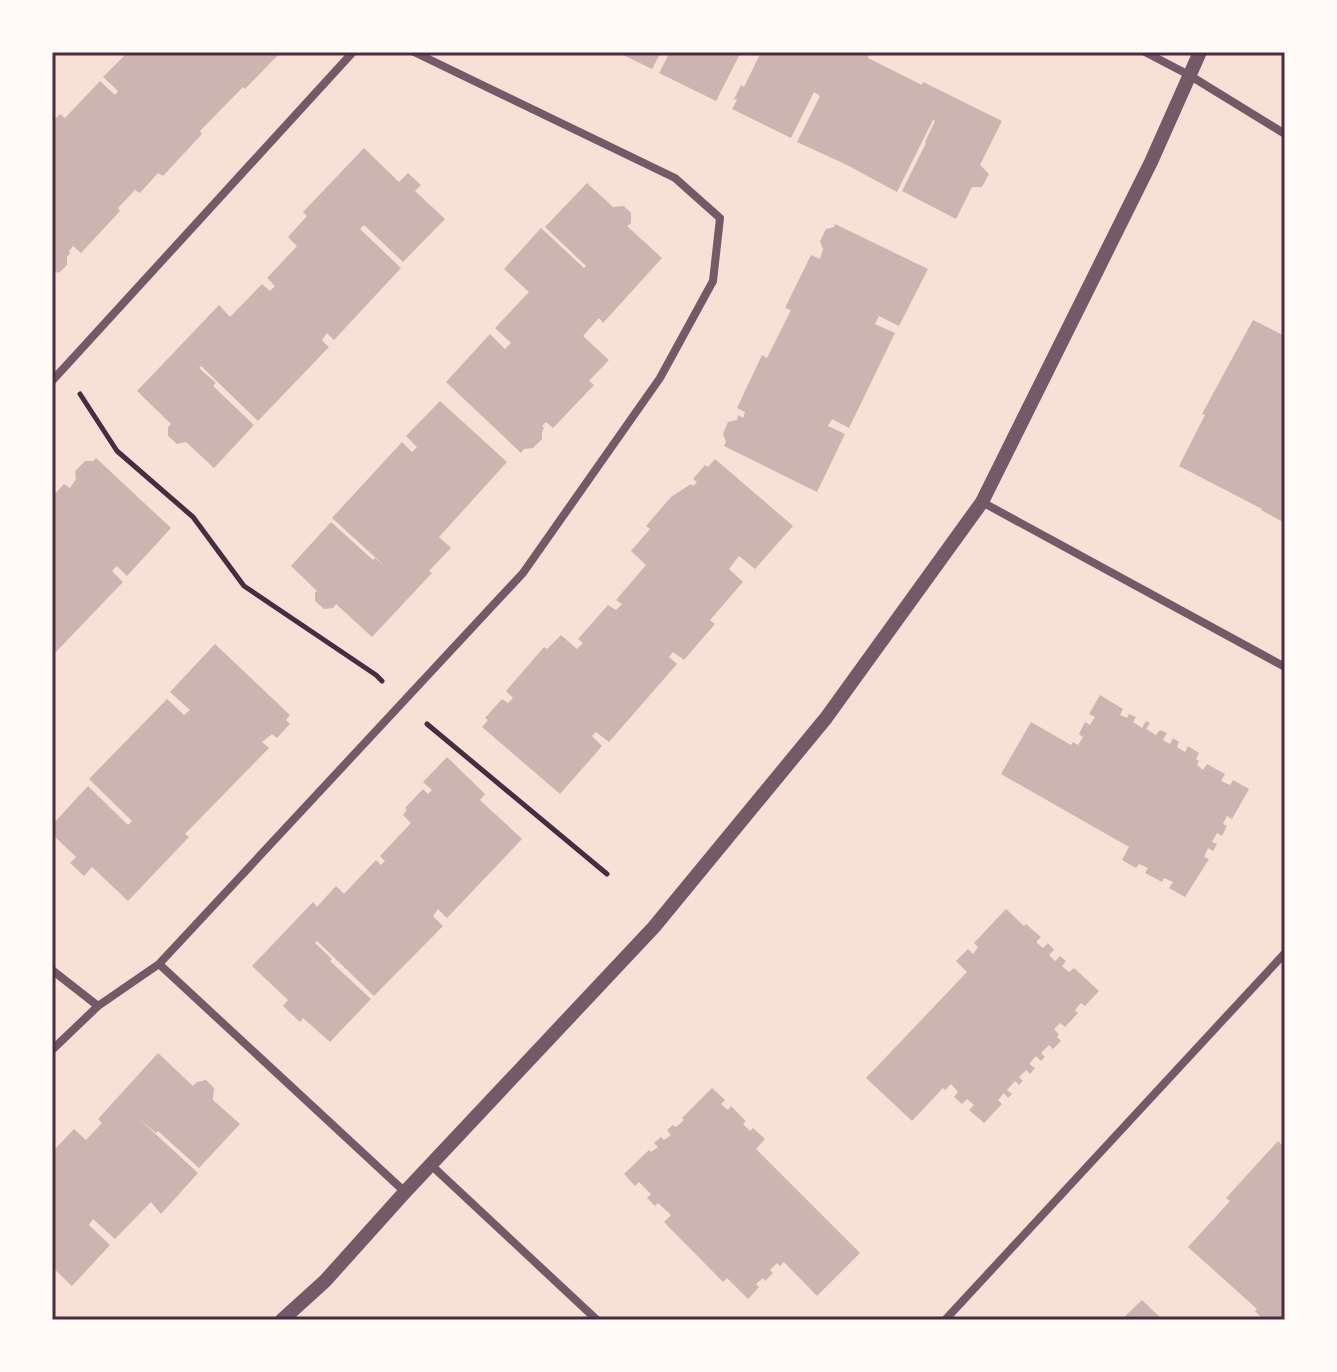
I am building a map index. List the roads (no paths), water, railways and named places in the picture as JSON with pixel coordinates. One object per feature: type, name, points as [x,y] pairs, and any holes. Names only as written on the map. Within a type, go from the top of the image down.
[{"type":"street","points":[[52,381],[353,52]]},
{"type":"street","points":[[52,1050],[98,1006],[159,964],[523,573],[660,378],[713,281],[720,218],[675,178],[414,52]]},
{"type":"street","points":[[1145,52],[1285,134]]},
{"type":"street","points":[[282,1320],[325,1281],[654,927],[826,718],[982,502],[1151,162],[1200,52]]},
{"type":"street","points":[[982,502],[1285,667]]},
{"type":"street","points":[[945,1320],[1285,953]]},
{"type":"street","points":[[159,964],[405,1192]]},
{"type":"street","points":[[52,970],[98,1006]]},
{"type":"street","points":[[431,1165],[597,1320]]}]
